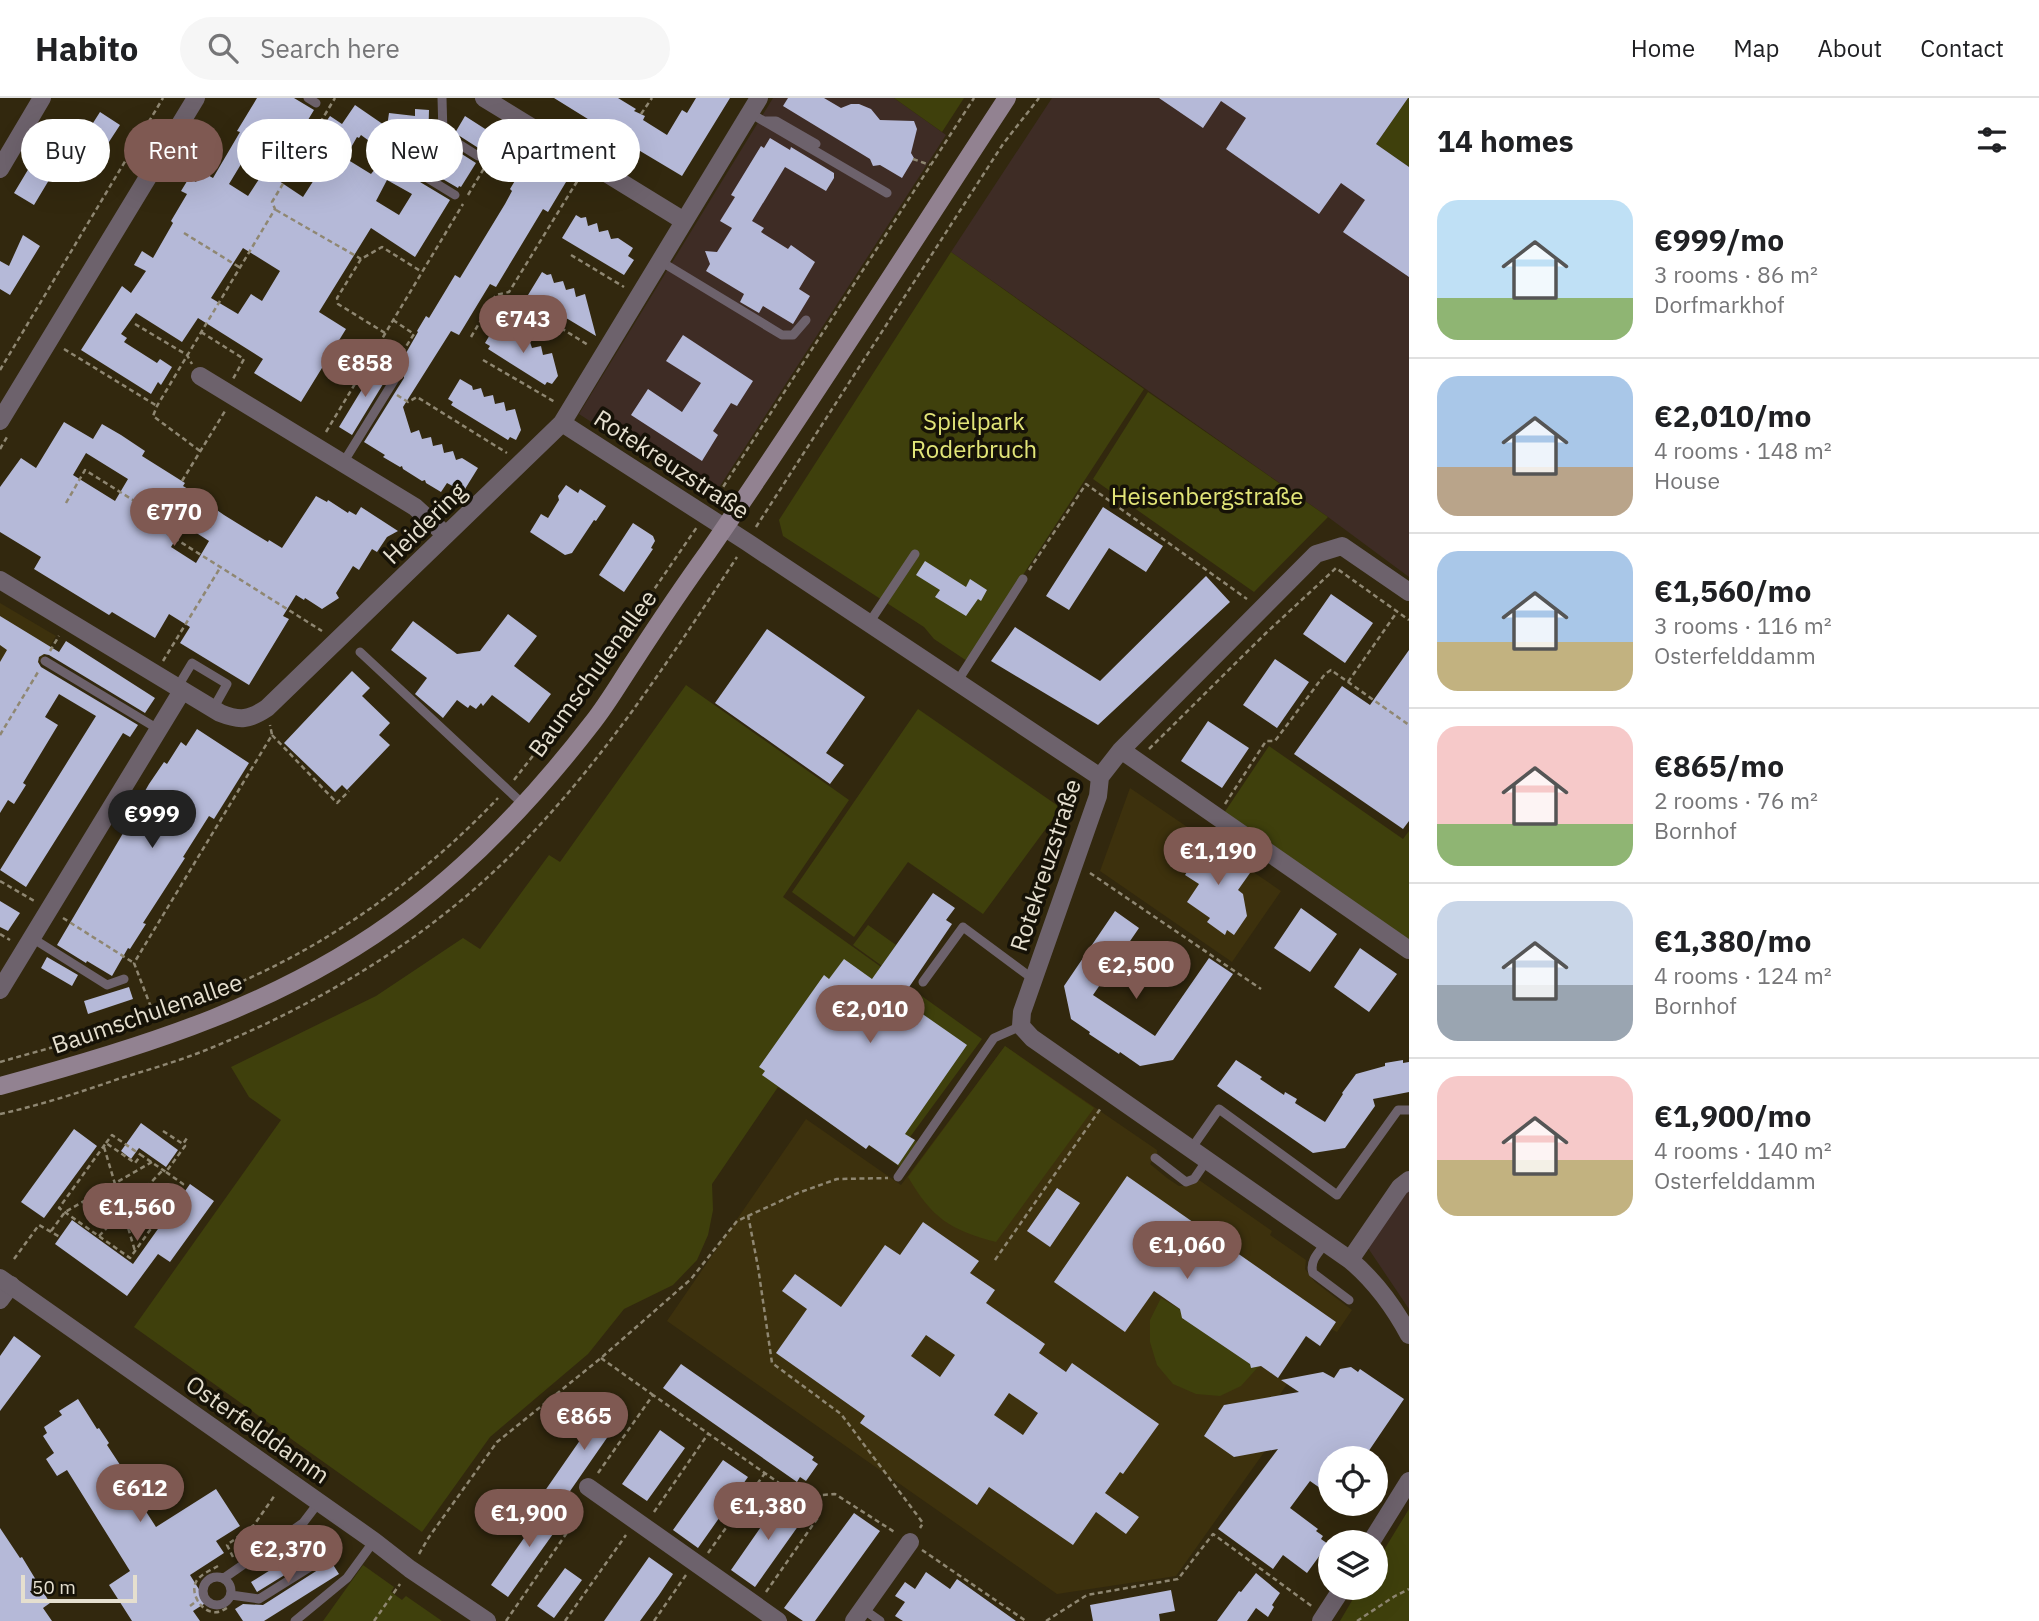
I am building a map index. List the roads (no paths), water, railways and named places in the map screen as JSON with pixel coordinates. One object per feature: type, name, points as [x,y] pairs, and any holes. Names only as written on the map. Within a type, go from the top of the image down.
[{"type":"main road","name":"Baumschulenallee","points":[[0,1086],[85,1064],[154,1042],[272,994],[341,956],[406,913],[457,871],[524,805],[595,720],[725,528],[1007,98]]},
{"type":"street","points":[[0,421],[196,98]]},
{"type":"street","points":[[484,98],[684,221]]},
{"type":"street","points":[[0,169],[39,99]]},
{"type":"street","name":"Heidering","points":[[0,580],[213,709],[232,718],[244,719],[256,715],[267,708],[566,417],[684,221],[758,111]]},
{"type":"street","points":[[200,376],[415,507],[446,535]]},
{"type":"street","name":"Rotekreuzstraße","points":[[566,417],[705,515],[1100,777],[1098,796],[1033,979],[1022,1012],[1021,1026]]},
{"type":"street","points":[[1100,777],[1121,750],[1316,554],[1342,546],[1409,592]]},
{"type":"street","points":[[0,990],[180,690]]},
{"type":"street","points":[[1121,750],[1409,950]]},
{"type":"street","points":[[1021,1026],[1032,1038],[1350,1260],[1388,1300],[1409,1335]]},
{"type":"street","points":[[1350,1260],[1400,1187],[1409,1180]]},
{"type":"street","points":[[0,1300],[5,1282]]},
{"type":"street","name":"Osterfelddamm","points":[[5,1282],[487,1621]]},
{"type":"street","points":[[1378,1530],[1409,1481]]},
{"type":"street","points":[[588,1487],[778,1621]]},
{"type":"street","points":[[859,1615],[909,1542]]},
{"type":"street","points":[[1323,1618],[1335,1600]]},
{"type":"lane","points":[[442,98],[443,119]]},
{"type":"lane","points":[[758,111],[816,144]]},
{"type":"lane","points":[[758,111],[887,193]]},
{"type":"lane","points":[[434,182],[455,195]]},
{"type":"lane","points":[[660,261],[782,335],[793,335],[806,320]]},
{"type":"lane","points":[[343,464],[398,374]]},
{"type":"lane","points":[[869,623],[915,554]]},
{"type":"lane","points":[[957,682],[1023,579]]},
{"type":"lane","points":[[360,652],[524,805]]},
{"type":"lane","points":[[45,661],[159,729]]},
{"type":"lane","points":[[180,690],[192,663],[228,684],[213,709]]},
{"type":"lane","points":[[923,982],[963,927],[1033,979]]},
{"type":"lane","points":[[32,938],[107,985],[124,979]]},
{"type":"lane","points":[[898,1177],[994,1038],[1021,1026]]},
{"type":"lane","points":[[1191,1149],[1219,1109],[1338,1195],[1398,1110],[1409,1110]]},
{"type":"lane","points":[[1154,1158],[1186,1182],[1194,1179],[1207,1160]]},
{"type":"lane","points":[[1326,1243],[1312,1262],[1313,1273],[1349,1300]]},
{"type":"lane","points":[[223,1578],[303,1523],[319,1502]]},
{"type":"lane","points":[[295,1621],[346,1578],[374,1541]]},
{"type":"lane","points":[[232,1600],[232,1588],[223,1578],[217,1576],[205,1583],[204,1596],[214,1605],[232,1600],[260,1599],[318,1562]]},
{"type":"lane","points":[[859,1615],[880,1621]]},
{"type":"park label","name":"Spielpark Roderbruch","points":[[974,435]]},
{"type":"park label","name":"Heisenbergstraße","points":[[1207,496]]}]
